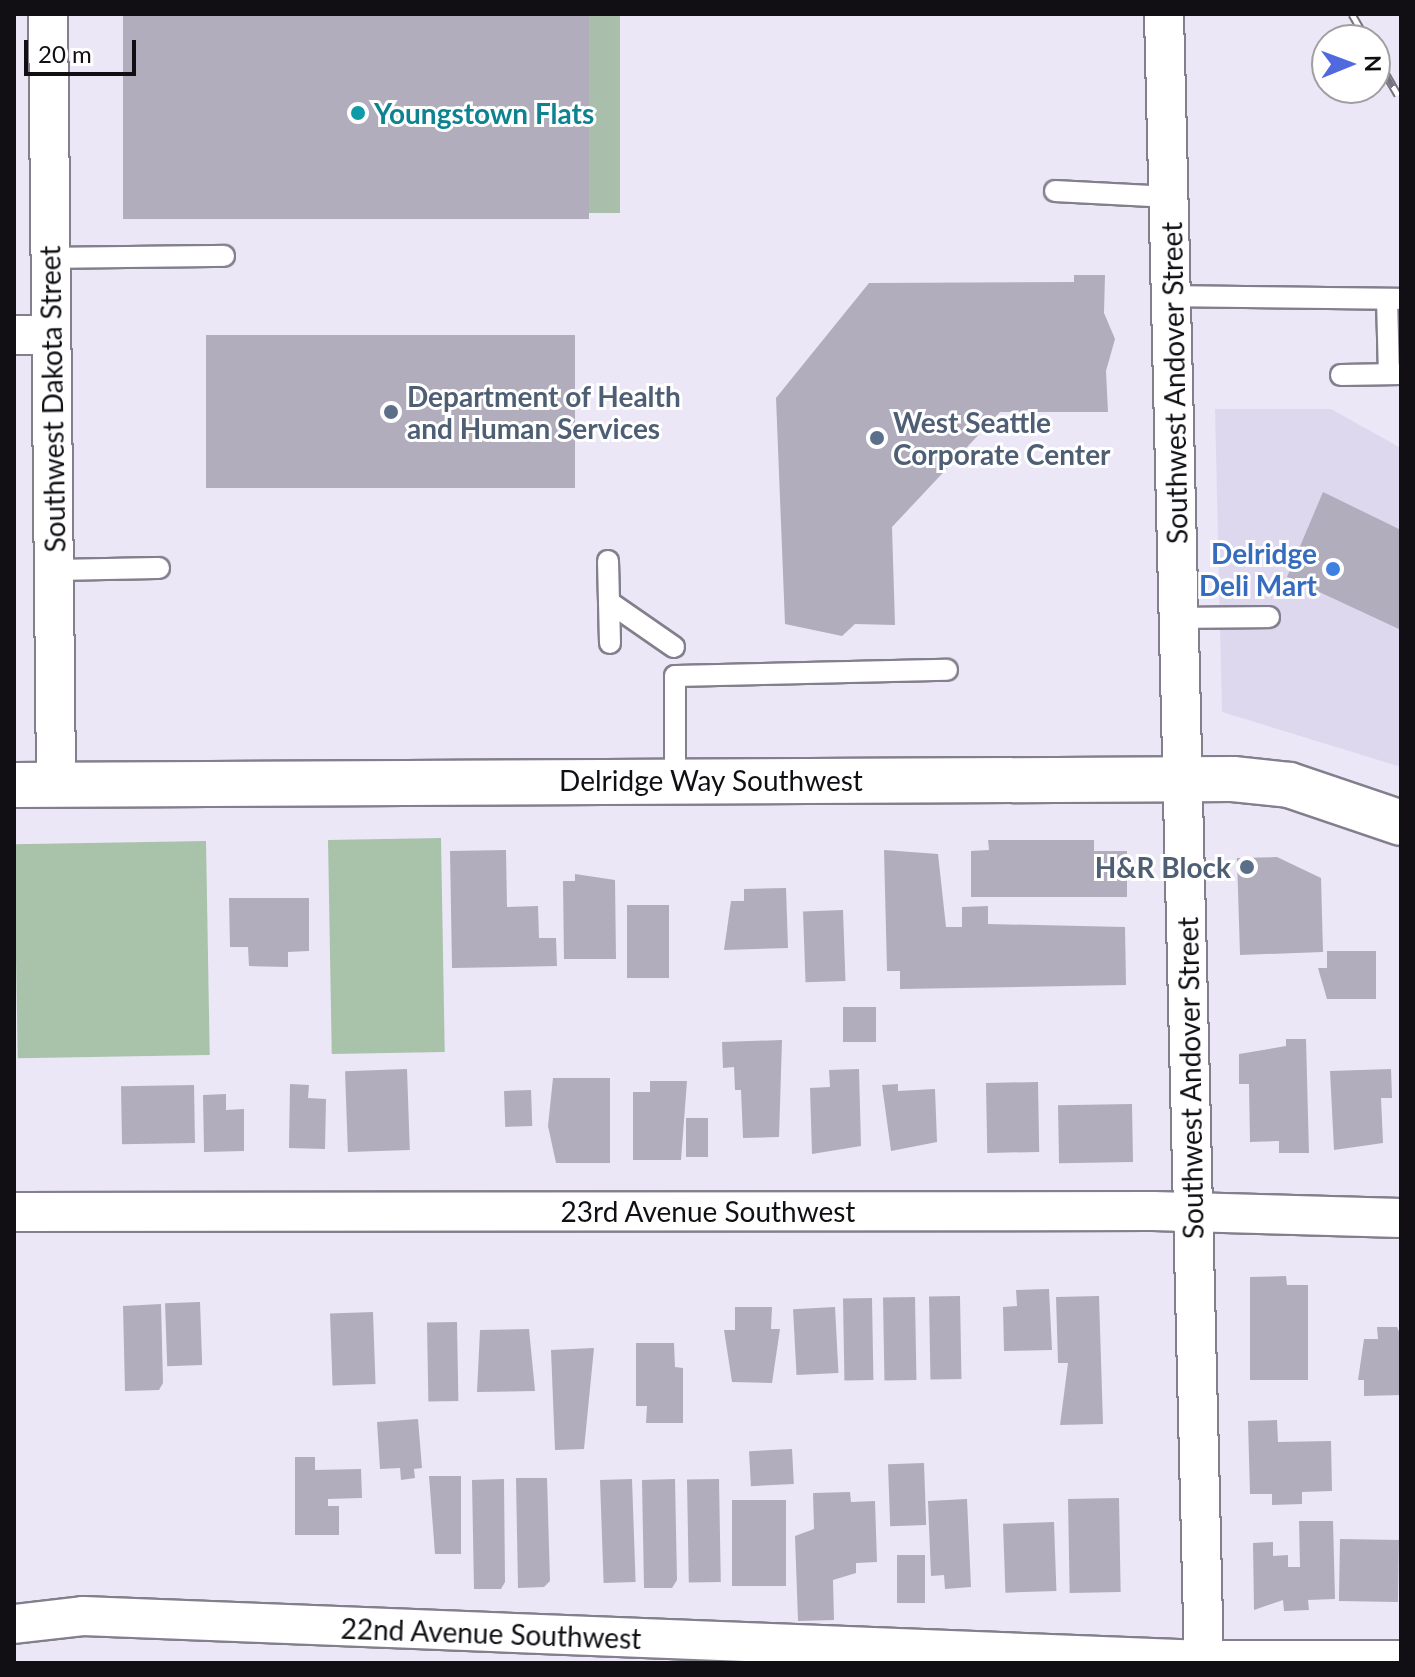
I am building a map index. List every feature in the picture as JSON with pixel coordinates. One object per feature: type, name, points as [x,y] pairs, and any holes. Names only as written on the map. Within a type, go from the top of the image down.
[{"type":"main road","name":"Delridge Way Southwest","points":[[35,785],[1183,778],[1289,785],[1401,823]]},
{"type":"street","name":"Southwest Dakota Street","points":[[35,785],[54,570],[48,14]]},
{"type":"street","name":"Southwest Andover Street","points":[[1164,14],[1204,1661]]},
{"type":"street","points":[[14,335],[51,335]]},
{"type":"street","name":"23rd Avenue Southwest","points":[[14,1212],[1193,1214],[1401,1218]]},
{"type":"street","name":"22nd Avenue Southwest","points":[[14,1624],[83,1616],[1204,1661],[1401,1660]]},
{"type":"lane","points":[[1055,191],[1170,197]]},
{"type":"lane","points":[[51,258],[224,256]]},
{"type":"lane","points":[[1171,296],[1394,299],[1395,373],[1341,375]]},
{"type":"lane","points":[[608,561],[610,643]]},
{"type":"lane","points":[[54,570],[159,568]]},
{"type":"lane","points":[[609,602],[674,647]]},
{"type":"lane","points":[[1179,618],[1269,617]]},
{"type":"lane","points":[[675,780],[675,676],[947,670]]},
{"type":"shaded area","points":[[1215,409],[1331,409],[1401,448],[1401,767],[1222,712]]},
{"type":"green space","points":[[589,14],[620,14],[620,213],[589,213]]},
{"type":"green space","points":[[441,838],[445,1052],[332,1054],[328,840]]},
{"type":"green space","points":[[206,841],[210,1055],[18,1058],[14,844]]},
{"type":"building","name":"Youngstown Flats","points":[[123,14],[589,14],[589,219],[123,219]]},
{"type":"building","name":"West Seattle Corporate Center","points":[[1074,275],[1105,275],[1104,313],[1115,339],[1106,371],[1108,412],[1000,412],[892,527],[895,625],[855,624],[842,636],[785,624],[776,398],[869,283],[1074,282]]},
{"type":"building","name":"Department of Health and Human Services","points":[[206,335],[575,335],[575,488],[206,488]]},
{"type":"building","points":[[1323,492],[1401,530],[1401,630],[1287,577]]},
{"type":"building","points":[[988,840],[1094,840],[1094,851],[1127,851],[1127,897],[971,897],[971,851],[989,850]]},
{"type":"building","points":[[506,850],[507,907],[538,906],[539,938],[556,938],[557,966],[452,968],[450,851]]},
{"type":"building","points":[[884,850],[938,854],[946,927],[962,927],[962,907],[988,906],[988,924],[1125,927],[1126,985],[900,989],[900,971],[887,971]]},
{"type":"building","points":[[1277,857],[1321,878],[1323,952],[1240,955],[1237,858]]},
{"type":"building","points":[[575,874],[615,880],[616,959],[564,959],[563,881],[575,881]]},
{"type":"building","points":[[786,888],[788,948],[724,950],[731,901],[744,901],[744,889]]},
{"type":"building","points":[[229,898],[309,898],[309,951],[288,952],[288,967],[249,966],[248,947],[230,947]]},
{"type":"building","points":[[627,905],[669,905],[669,978],[627,978]]},
{"type":"building","points":[[843,910],[845,981],[806,982],[803,911]]},
{"type":"building","points":[[1327,951],[1376,951],[1376,999],[1327,999],[1318,968],[1327,968]]},
{"type":"building","points":[[843,1007],[876,1007],[876,1042],[843,1042]]},
{"type":"building","points":[[1286,1039],[1306,1039],[1309,1153],[1279,1153],[1279,1141],[1250,1142],[1249,1084],[1239,1084],[1239,1054],[1286,1046]]},
{"type":"building","points":[[782,1040],[779,1137],[743,1138],[741,1090],[735,1090],[734,1067],[723,1068],[722,1042]]},
{"type":"building","points":[[407,1069],[410,1150],[348,1152],[345,1071]]},
{"type":"building","points":[[859,1069],[861,1146],[812,1154],[810,1088],[830,1087],[829,1070]]},
{"type":"building","points":[[1391,1069],[1392,1098],[1381,1098],[1383,1143],[1334,1150],[1330,1071]]},
{"type":"building","points":[[553,1078],[610,1078],[610,1163],[556,1163],[548,1126]]},
{"type":"building","points":[[650,1081],[687,1081],[681,1160],[633,1160],[633,1092],[650,1092]]},
{"type":"building","points":[[1038,1082],[1039,1152],[987,1153],[986,1083]]},
{"type":"building","points":[[290,1084],[309,1085],[308,1098],[326,1099],[325,1149],[289,1148]]},
{"type":"building","points":[[898,1084],[898,1091],[935,1089],[937,1142],[891,1151],[882,1085]]},
{"type":"building","points":[[194,1085],[195,1143],[122,1144],[121,1086]]},
{"type":"building","points":[[531,1090],[532,1126],[505,1127],[504,1091]]},
{"type":"building","points":[[226,1094],[226,1110],[244,1109],[244,1151],[204,1152],[203,1095]]},
{"type":"building","points":[[1132,1104],[1133,1162],[1059,1163],[1058,1105]]},
{"type":"building","points":[[686,1118],[708,1118],[708,1157],[686,1157]]},
{"type":"building","points":[[1286,1276],[1287,1285],[1308,1285],[1308,1380],[1250,1380],[1250,1277]]},
{"type":"building","points":[[1049,1289],[1052,1350],[1004,1351],[1003,1307],[1017,1306],[1016,1290]]},
{"type":"building","points":[[960,1296],[961,1379],[930,1380],[929,1297]]},
{"type":"building","points":[[1099,1296],[1103,1424],[1060,1425],[1068,1363],[1058,1363],[1056,1297]]},
{"type":"building","points":[[915,1297],[916,1380],[884,1381],[883,1298]]},
{"type":"building","points":[[872,1298],[873,1380],[844,1380],[843,1299]]},
{"type":"building","points":[[200,1302],[202,1365],[167,1366],[165,1303]]},
{"type":"building","points":[[161,1304],[163,1383],[159,1390],[125,1391],[123,1306]]},
{"type":"building","points":[[735,1307],[772,1307],[771,1329],[780,1329],[772,1383],[732,1382],[724,1330],[735,1330]]},
{"type":"building","points":[[835,1307],[838,1373],[797,1375],[793,1309]]},
{"type":"building","points":[[373,1312],[376,1384],[333,1385],[330,1314]]},
{"type":"building","points":[[457,1322],[458,1401],[428,1402],[427,1323]]},
{"type":"building","points":[[1377,1327],[1397,1327],[1401,1336],[1401,1395],[1364,1396],[1364,1380],[1358,1380],[1364,1339],[1378,1339]]},
{"type":"building","points":[[529,1329],[535,1391],[477,1392],[480,1330]]},
{"type":"building","points":[[636,1343],[674,1343],[675,1367],[683,1368],[683,1423],[646,1423],[647,1406],[636,1406]]},
{"type":"building","points":[[594,1348],[584,1449],[555,1450],[551,1350]]},
{"type":"building","points":[[418,1419],[422,1468],[414,1469],[415,1478],[401,1480],[400,1468],[380,1469],[377,1422]]},
{"type":"building","points":[[1277,1420],[1278,1442],[1331,1441],[1332,1491],[1302,1492],[1302,1504],[1272,1505],[1272,1494],[1250,1494],[1248,1421]]},
{"type":"building","points":[[792,1449],[794,1484],[751,1486],[749,1451]]},
{"type":"building","points":[[295,1457],[315,1457],[315,1470],[361,1469],[362,1498],[328,1499],[328,1506],[339,1506],[339,1535],[295,1535]]},
{"type":"building","points":[[924,1463],[926,1525],[890,1526],[888,1464]]},
{"type":"building","points":[[429,1476],[461,1476],[461,1554],[435,1554]]},
{"type":"building","points":[[516,1478],[547,1478],[550,1581],[544,1587],[518,1588]]},
{"type":"building","points":[[504,1479],[505,1582],[501,1589],[474,1589],[472,1480]]},
{"type":"building","points":[[632,1479],[636,1582],[604,1583],[600,1480]]},
{"type":"building","points":[[675,1479],[677,1580],[672,1588],[644,1588],[642,1480]]},
{"type":"building","points":[[719,1479],[721,1582],[689,1583],[687,1480]]},
{"type":"building","points":[[850,1492],[851,1502],[875,1501],[877,1562],[856,1563],[856,1573],[833,1580],[834,1620],[798,1621],[795,1536],[814,1529],[813,1493]]},
{"type":"building","points":[[1119,1498],[1121,1592],[1070,1593],[1068,1499]]},
{"type":"building","points":[[967,1499],[971,1587],[945,1589],[944,1575],[931,1576],[928,1501]]},
{"type":"building","points":[[732,1500],[786,1500],[786,1586],[732,1586]]},
{"type":"building","points":[[1299,1521],[1333,1521],[1335,1599],[1308,1600],[1309,1610],[1284,1611],[1283,1600],[1254,1610],[1253,1543],[1273,1542],[1273,1556],[1288,1555],[1288,1567],[1300,1567]]},
{"type":"building","points":[[1054,1522],[1056,1591],[1005,1593],[1003,1524]]},
{"type":"building","points":[[1340,1539],[1399,1540],[1398,1602],[1339,1601]]},
{"type":"building","points":[[897,1555],[925,1555],[925,1603],[897,1603]]},
{"type":"railway","points":[[1352,14],[1358,24]]},
{"type":"railway","points":[[1391,83],[1398,95]]},
{"type":"place","name":"Youngstown Flats","points":[[358,113]]},
{"type":"place","name":"Department of Health and Human Services","points":[[391,412]]},
{"type":"place","name":"West Seattle Corporate Center","points":[[877,438]]},
{"type":"place","name":"Delridge Deli Mart","points":[[1333,569]]},
{"type":"place","name":"H&R Block","points":[[1247,867]]}]
